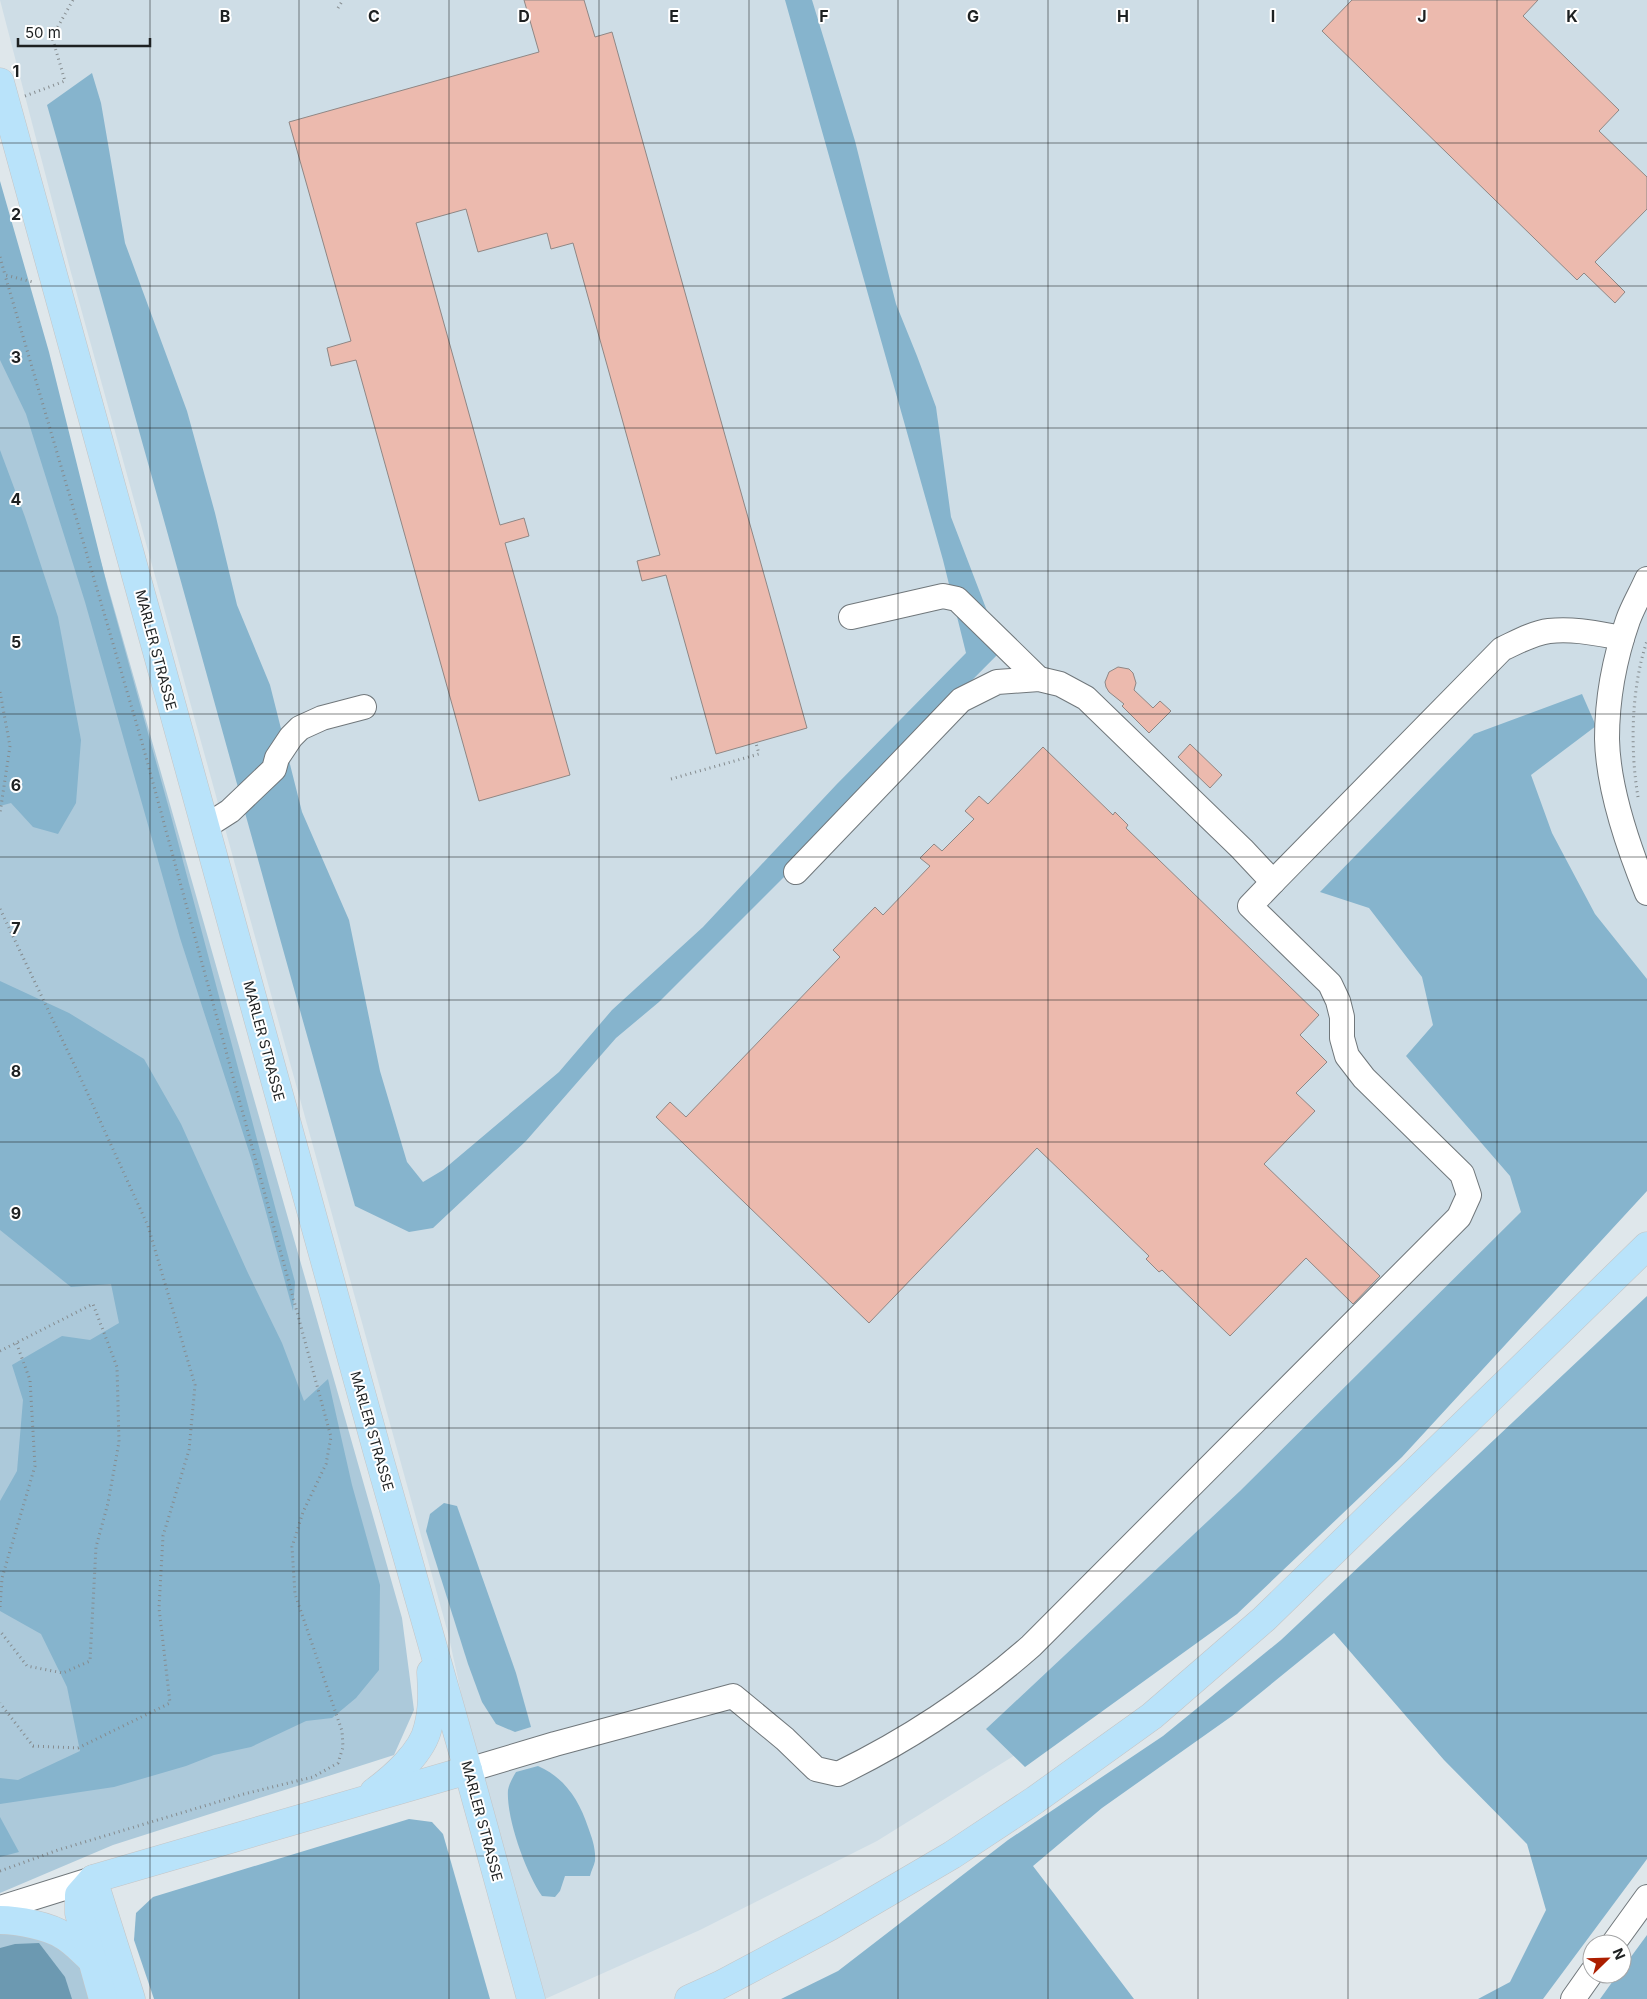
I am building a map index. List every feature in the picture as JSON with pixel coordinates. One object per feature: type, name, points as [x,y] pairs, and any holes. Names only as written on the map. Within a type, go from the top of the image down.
[{"type":"main road","name":"MARLER STRASSE","points":[[3,92],[430,1641],[468,1770],[531,1999]]},
{"type":"main road","points":[[689,1999],[720,1985],[815,1935],[952,1855],[1035,1800],[1152,1716],[1272,1612],[1647,1246]]},
{"type":"main road","points":[[364,1799],[394,1778],[414,1756],[428,1729],[432,1700],[430,1641]]},
{"type":"main road","points":[[103,1999],[79,1913],[79,1895],[93,1879],[468,1770]]},
{"type":"main road","points":[[93,1879],[131,1999]]},
{"type":"main road","points":[[0,1920],[10,1920],[38,1926],[63,1934],[91,1959]]},
{"type":"street","points":[[1647,579],[1622,638],[1612,684],[1607,740],[1611,773],[1619,806],[1636,865],[1647,893]]},
{"type":"street","points":[[851,617],[943,596],[957,599],[1039,679]]},
{"type":"street","points":[[468,1770],[555,1744],[733,1696],[786,1739],[816,1768],[838,1774],[864,1761],[938,1717],[996,1677],[1032,1646],[1459,1217],[1469,1195],[1462,1174],[1364,1078],[1347,1056],[1342,1038],[1342,1017],[1338,1001],[1330,984],[1250,906],[1502,649],[1526,637],[1548,631],[1568,630],[1622,638]]},
{"type":"street","points":[[796,872],[961,700],[997,682],[1039,679],[1060,684],[1086,698],[1242,849],[1273,882]]},
{"type":"street","points":[[205,827],[230,811],[274,769],[278,758],[291,737],[300,728],[322,718],[364,708]]},
{"type":"street","points":[[0,1908],[93,1879]]},
{"type":"street","points":[[1620,1934],[1647,1897]]},
{"type":"street","points":[[1573,1999],[1584,1984]]},
{"type":"path","points":[[3,92],[66,81],[52,37],[73,0]]},
{"type":"path","points":[[338,8],[343,0]]},
{"type":"path","points":[[0,257],[143,746],[331,1437],[326,1464],[303,1512],[292,1547],[295,1594],[342,1731],[343,1747],[338,1763],[313,1777],[244,1794],[58,1850],[0,1871]]},
{"type":"path","points":[[5,275],[56,286]]},
{"type":"path","points":[[1639,802],[1633,747],[1636,697],[1647,641]]},
{"type":"path","points":[[0,692],[10,746],[0,813]]},
{"type":"path","points":[[671,778],[759,754],[756,742]]},
{"type":"path","points":[[0,910],[81,1079],[148,1226],[195,1385],[189,1450],[163,1536],[159,1608],[170,1703],[78,1748],[33,1746],[0,1703]]},
{"type":"path","points":[[0,1350],[94,1304],[117,1367],[119,1442],[108,1503],[96,1547],[90,1661],[63,1673],[27,1666],[0,1631]]},
{"type":"path","points":[[0,1607],[2,1578],[35,1466],[30,1380],[16,1342]]},
{"type":"shaded area","points":[[0,0],[1647,0],[1647,1186],[1049,1734],[877,1841],[700,1930],[545,1999],[474,1752],[448,1633],[70,269]]},
{"type":"shaded area","points":[[785,0],[812,0],[855,141],[896,304],[936,407],[951,517],[1002,650],[881,772],[808,853],[659,1002],[616,1038],[526,1141],[433,1228],[409,1232],[355,1206],[47,105],[92,73],[101,103],[125,243],[187,411],[215,513],[237,605],[270,685],[302,812],[349,920],[380,1071],[407,1162],[423,1182],[443,1170],[559,1072],[612,1010],[703,927],[836,785],[966,653],[943,560]]},
{"type":"shaded area","points":[[0,181],[49,352],[108,589],[171,816],[295,1282],[293,1311],[252,1161],[180,938],[85,602],[26,414],[0,360]]},
{"type":"shaded area","points":[[0,208],[402,1618],[414,1710],[394,1755],[113,1845],[0,1893]]},
{"type":"shaded area","points":[[0,450],[25,517],[58,617],[81,740],[76,803],[58,834],[33,827],[11,803],[0,806]]},
{"type":"shaded area","points":[[1582,694],[1596,726],[1531,775],[1552,833],[1595,914],[1647,979],[1647,1191],[1402,1457],[1237,1614],[1025,1767],[986,1729],[1240,1491],[1521,1212],[1510,1176],[1406,1056],[1433,1025],[1422,977],[1369,908],[1320,892],[1474,734]]},
{"type":"shaded area","points":[[0,981],[69,1013],[144,1059],[181,1124],[247,1271],[282,1343],[304,1401],[328,1379],[352,1485],[380,1585],[379,1670],[356,1698],[332,1718],[306,1721],[251,1747],[214,1755],[186,1766],[114,1787],[0,1804],[0,1778],[18,1780],[80,1751],[67,1687],[41,1634],[0,1611],[0,1501],[17,1471],[23,1400],[12,1365],[62,1336],[90,1340],[119,1323],[111,1284],[71,1287],[0,1230]]},
{"type":"shaded area","points":[[1647,1296],[1647,1859],[1591,1934],[1582,1934],[1582,1946],[1543,1999],[1478,1999],[1510,1982],[1546,1910],[1527,1844],[1444,1760],[1334,1633],[1232,1716],[1102,1808],[1033,1866],[1134,1999],[781,1999],[838,1971],[1008,1840],[1163,1736],[1281,1640]]},
{"type":"shaded area","points":[[444,1503],[457,1506],[516,1673],[531,1727],[515,1732],[496,1724],[482,1702],[426,1531],[430,1514]]},
{"type":"shaded area","points":[[538,1766],[556,1777],[570,1791],[584,1817],[595,1852],[595,1861],[590,1876],[565,1876],[560,1891],[555,1897],[542,1896],[530,1874],[518,1845],[508,1802],[508,1790],[516,1772]]},
{"type":"shaded area","points":[[0,1817],[19,1852],[0,1857]]},
{"type":"shaded area","points":[[409,1819],[432,1822],[443,1834],[490,1999],[154,1999],[134,1940],[136,1913],[153,1897]]},
{"type":"shaded area","points":[[20,1931],[44,1935],[82,1965],[93,1999],[0,1999],[0,1934]]},
{"type":"shaded area","points":[[1647,1935],[1647,1999],[1600,1999],[1611,1984],[1632,1984],[1632,1955]]},
{"type":"shaded area","points":[[39,1943],[65,1977],[72,1999],[0,1999],[0,1948],[15,1944]]},
{"type":"building","points":[[524,0],[584,0],[595,37],[612,32],[807,728],[716,754],[666,575],[642,581],[637,561],[660,555],[573,243],[551,249],[547,233],[478,252],[466,209],[416,223],[500,525],[524,518],[529,536],[505,543],[570,775],[479,801],[356,360],[331,366],[327,348],[351,341],[289,122],[539,52]]},
{"type":"building","points":[[1352,0],[1538,0],[1523,16],[1619,110],[1599,131],[1647,177],[1647,209],[1595,262],[1625,292],[1615,303],[1584,273],[1577,280],[1322,31]]},
{"type":"building","points":[[1118,667],[1129,669],[1133,673],[1136,683],[1134,690],[1153,708],[1160,701],[1171,711],[1149,733],[1122,706],[1124,704],[1109,692],[1106,687],[1105,682],[1109,672]]},
{"type":"building","points":[[1190,744],[1222,775],[1210,788],[1178,757]]},
{"type":"building","points":[[1043,747],[1113,815],[1115,812],[1128,825],[1126,828],[1319,1015],[1300,1035],[1327,1062],[1296,1093],[1315,1111],[1264,1164],[1380,1276],[1353,1304],[1306,1258],[1230,1336],[1162,1270],[1159,1272],[1146,1259],[1149,1256],[1037,1148],[869,1323],[656,1117],[670,1102],[686,1117],[840,957],[833,950],[875,907],[883,915],[930,866],[920,858],[934,844],[942,851],[974,819],[965,811],[979,796],[988,804]]}]
